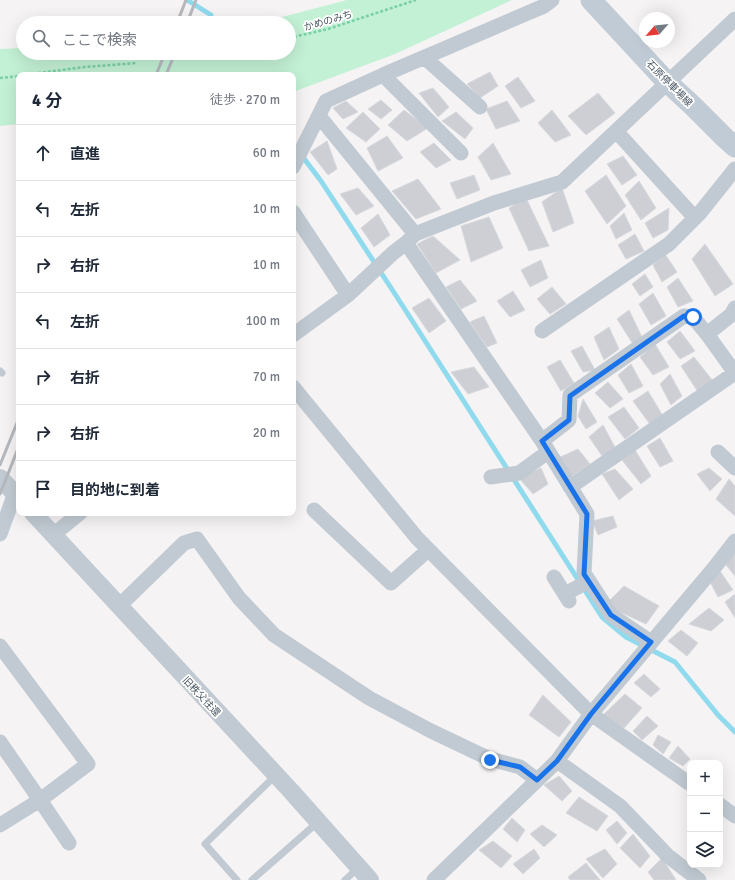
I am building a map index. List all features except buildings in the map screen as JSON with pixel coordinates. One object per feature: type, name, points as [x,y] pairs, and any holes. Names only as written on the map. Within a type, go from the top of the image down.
[{"type":"main road","name":"石原停車場線","points":[[590,0],[667,82],[735,147]]},
{"type":"street","points":[[296,161],[326,101],[544,6],[552,0]]},
{"type":"street","points":[[296,333],[348,295],[410,239],[494,203],[562,182],[735,19]]},
{"type":"street","points":[[425,58],[480,107]]},
{"type":"street","points":[[383,76],[461,153]]},
{"type":"street","points":[[319,116],[410,239],[587,514],[584,574],[611,615],[648,646]]},
{"type":"street","points":[[616,130],[695,218]]},
{"type":"street","points":[[542,331],[669,244],[695,218],[735,169]]},
{"type":"street","points":[[296,217],[348,295]]},
{"type":"street","points":[[707,334],[731,315],[735,308]]},
{"type":"street","points":[[495,476],[519,472],[545,447],[569,420],[570,396],[684,316],[693,317],[735,373],[570,487]]},
{"type":"street","points":[[296,391],[417,538],[591,714],[687,782]]},
{"type":"street","points":[[718,452],[735,468]]},
{"type":"street","points":[[0,478],[16,495]]},
{"type":"street","points":[[0,534],[16,498]]},
{"type":"street","points":[[314,510],[391,583],[428,550]]},
{"type":"street","name":"旧秩父往還","points":[[36,516],[276,775],[364,874]]},
{"type":"street","points":[[53,535],[76,516]]},
{"type":"street","points":[[119,606],[184,543],[197,539],[239,598],[274,635],[369,698],[490,760],[520,767],[537,780]]},
{"type":"street","points":[[434,880],[557,761],[591,714],[735,541]]},
{"type":"street","points":[[554,577],[569,595],[588,581]]},
{"type":"street","points":[[0,646],[88,764],[40,800],[0,825]]},
{"type":"street","points":[[0,742],[70,843]]},
{"type":"street","points":[[557,761],[620,806],[668,856],[699,880]]},
{"type":"street","points":[[723,807],[735,816]]},
{"type":"lane","points":[[237,880],[205,844],[276,775]]},
{"type":"lane","points":[[252,880],[318,822]]},
{"type":"lane","points":[[345,880],[364,874]]},
{"type":"path","name":"かめのみち","points":[[296,36],[328,29],[416,0]]},
{"type":"path","points":[[47,72],[137,63]]},
{"type":"path","points":[[0,78],[16,76]]},
{"type":"green space","points":[[347,0],[512,0],[395,54],[296,91],[296,72],[16,72],[16,124],[0,126],[0,49],[16,48],[16,60],[296,60],[296,16],[286,16]]},
{"type":"waterway","points":[[187,0],[211,15]]},
{"type":"waterway","points":[[296,148],[321,181],[395,294],[602,617],[626,637],[675,662],[718,715],[735,732]]},
{"type":"railway","points":[[180,16],[186,0]]},
{"type":"railway","points":[[190,16],[196,0]]},
{"type":"railway","points":[[157,72],[162,60]]},
{"type":"railway","points":[[167,72],[172,60]]},
{"type":"railway","points":[[0,465],[16,425]]},
{"type":"railway","points":[[0,494],[16,454]]},
{"type":"route","points":[[490,760],[520,767],[537,780],[557,761],[591,714],[651,642],[611,615],[584,574],[587,514],[542,441],[569,420],[570,396],[684,316],[693,317]]}]
